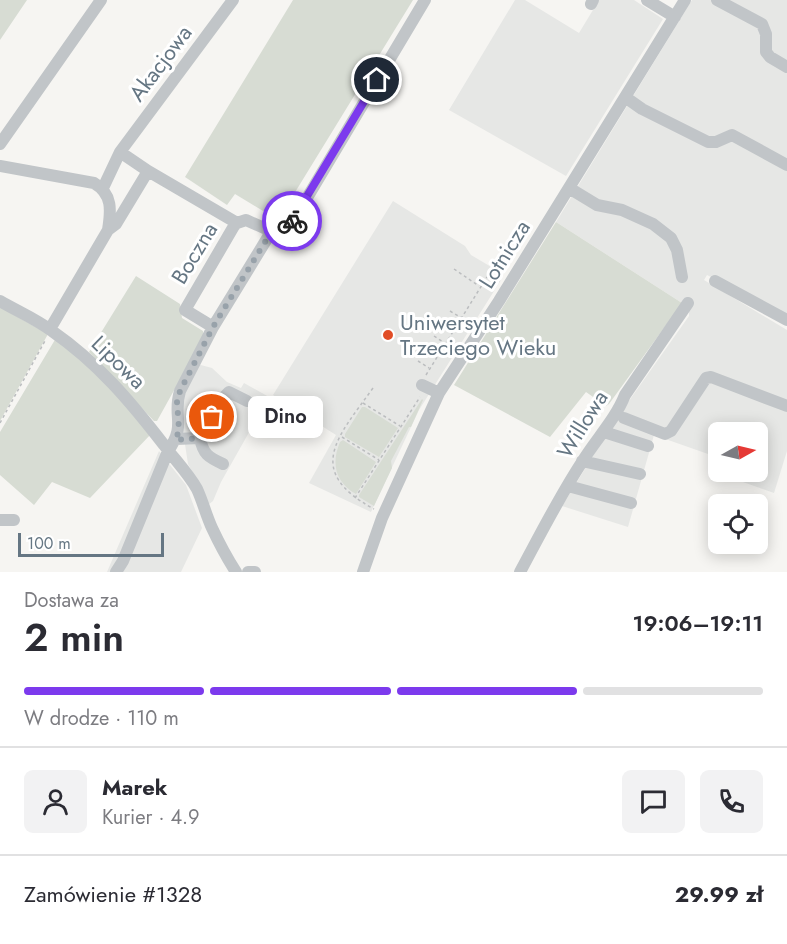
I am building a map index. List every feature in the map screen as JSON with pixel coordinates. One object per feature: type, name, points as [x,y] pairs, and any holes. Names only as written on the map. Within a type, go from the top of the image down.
[{"type":"street","points":[[0,144],[101,0]]},
{"type":"street","name":"Akacjowa","points":[[103,188],[120,152],[233,0]]},
{"type":"street","points":[[116,572],[123,561],[168,451],[176,440],[179,429],[177,402],[180,391],[213,327],[273,232],[288,226],[295,219],[425,0]]},
{"type":"street","points":[[647,0],[675,17]]},
{"type":"street","name":"Lotnicza","points":[[363,572],[382,518],[439,393],[500,301],[685,0]]},
{"type":"street","points":[[717,0],[762,24],[766,34],[766,52],[787,67]]},
{"type":"street","points":[[625,97],[642,109],[708,142],[716,142],[732,135],[787,165]]},
{"type":"street","points":[[120,152],[237,223]]},
{"type":"street","points":[[0,166],[85,181],[103,188],[110,207],[108,230]]},
{"type":"street","points":[[50,329],[108,230],[116,224],[148,171]]},
{"type":"street","points":[[570,188],[597,205],[622,210],[653,224],[671,238],[677,250],[682,277]]},
{"type":"street","name":"Boczna","points":[[213,327],[185,310],[237,223],[246,220],[273,232]]},
{"type":"street","points":[[715,280],[787,320]]},
{"type":"street","name":"Lipowa","points":[[0,301],[50,329],[104,372],[186,471],[197,490],[211,527],[236,572]]},
{"type":"street","name":"Willowa","points":[[520,572],[541,530],[582,461],[622,412],[625,395],[688,303]]},
{"type":"street","points":[[622,412],[665,434],[671,431],[706,378],[711,377],[787,406]]},
{"type":"street","points":[[422,386],[439,393]]},
{"type":"street","points":[[223,464],[208,457],[203,451],[200,438],[229,392],[247,401]]},
{"type":"street","points":[[604,432],[648,446]]},
{"type":"street","points":[[176,440],[200,438]]},
{"type":"street","points":[[582,461],[640,474]]},
{"type":"street","points":[[568,486],[631,503]]},
{"type":"street","points":[[0,520],[14,520]]},
{"type":"street","points":[[248,572],[255,572]]},
{"type":"path","points":[[454,269],[480,287]]},
{"type":"path","points":[[355,498],[401,427],[429,368],[487,277]]},
{"type":"path","points":[[450,311],[472,324]]},
{"type":"path","points":[[0,423],[50,329]]},
{"type":"path","points":[[434,336],[444,343]]},
{"type":"path","points":[[418,361],[429,368]]},
{"type":"path","points":[[373,388],[340,436],[332,455],[331,464],[336,478],[355,498],[376,510]]},
{"type":"path","points":[[363,402],[401,427]]},
{"type":"path","points":[[340,436],[379,460]]},
{"type":"shaded area","points":[[0,0],[27,0],[0,40]]},
{"type":"shaded area","points":[[293,0],[413,0],[278,220],[235,194],[227,205],[185,177]]},
{"type":"shaded area","points":[[515,0],[525,0],[579,33],[599,0],[634,0],[663,19],[566,176],[449,110]]},
{"type":"shaded area","points":[[692,0],[787,0],[787,315],[707,275],[704,280],[787,330],[787,451],[774,493],[743,482],[768,482],[768,422],[708,422],[708,454],[654,435],[628,527],[562,506],[614,422],[689,316],[689,305],[682,303],[556,222]]},
{"type":"shaded area","name":"Uniwersytet Trzeciego Wieku","points":[[393,201],[465,246],[471,255],[493,268],[490,273],[501,280],[419,410],[371,512],[309,483],[336,435],[273,395]]},
{"type":"shaded area","points":[[556,222],[682,303],[609,404],[606,406],[586,392],[550,437],[454,385]]},
{"type":"shaded area","points":[[136,276],[180,304],[182,318],[203,331],[203,338],[157,421],[154,421],[89,352]]},
{"type":"shaded area","points":[[0,307],[48,334],[0,421]]},
{"type":"shaded area","points":[[56,338],[98,374],[151,434],[90,498],[52,482],[34,505],[0,475],[0,432]]},
{"type":"shaded area","points":[[197,364],[212,368],[227,382],[241,388],[244,383],[269,397],[221,482],[213,501],[208,505],[188,464],[179,405]]},
{"type":"shaded area","points":[[422,399],[411,427],[391,461],[392,468],[374,506],[359,495]]},
{"type":"shaded area","points":[[362,407],[398,428],[379,457],[345,437]]},
{"type":"shaded area","points":[[343,440],[376,462],[356,494],[343,484],[337,471],[337,450]]},
{"type":"shaded area","points":[[159,451],[186,485],[202,528],[181,572],[107,572]]},
{"type":"way so far","points":[[212,417],[200,438],[176,440],[179,429],[177,402],[184,381],[213,327],[265,242],[273,232],[288,226],[292,221]]},
{"type":"place","name":"Uniwersytet Trzeciego Wieku","points":[[388,335]]},
{"type":"place","name":"Dino","points":[[212,417]]},
{"type":"route","points":[[292,221],[377,80]]}]
